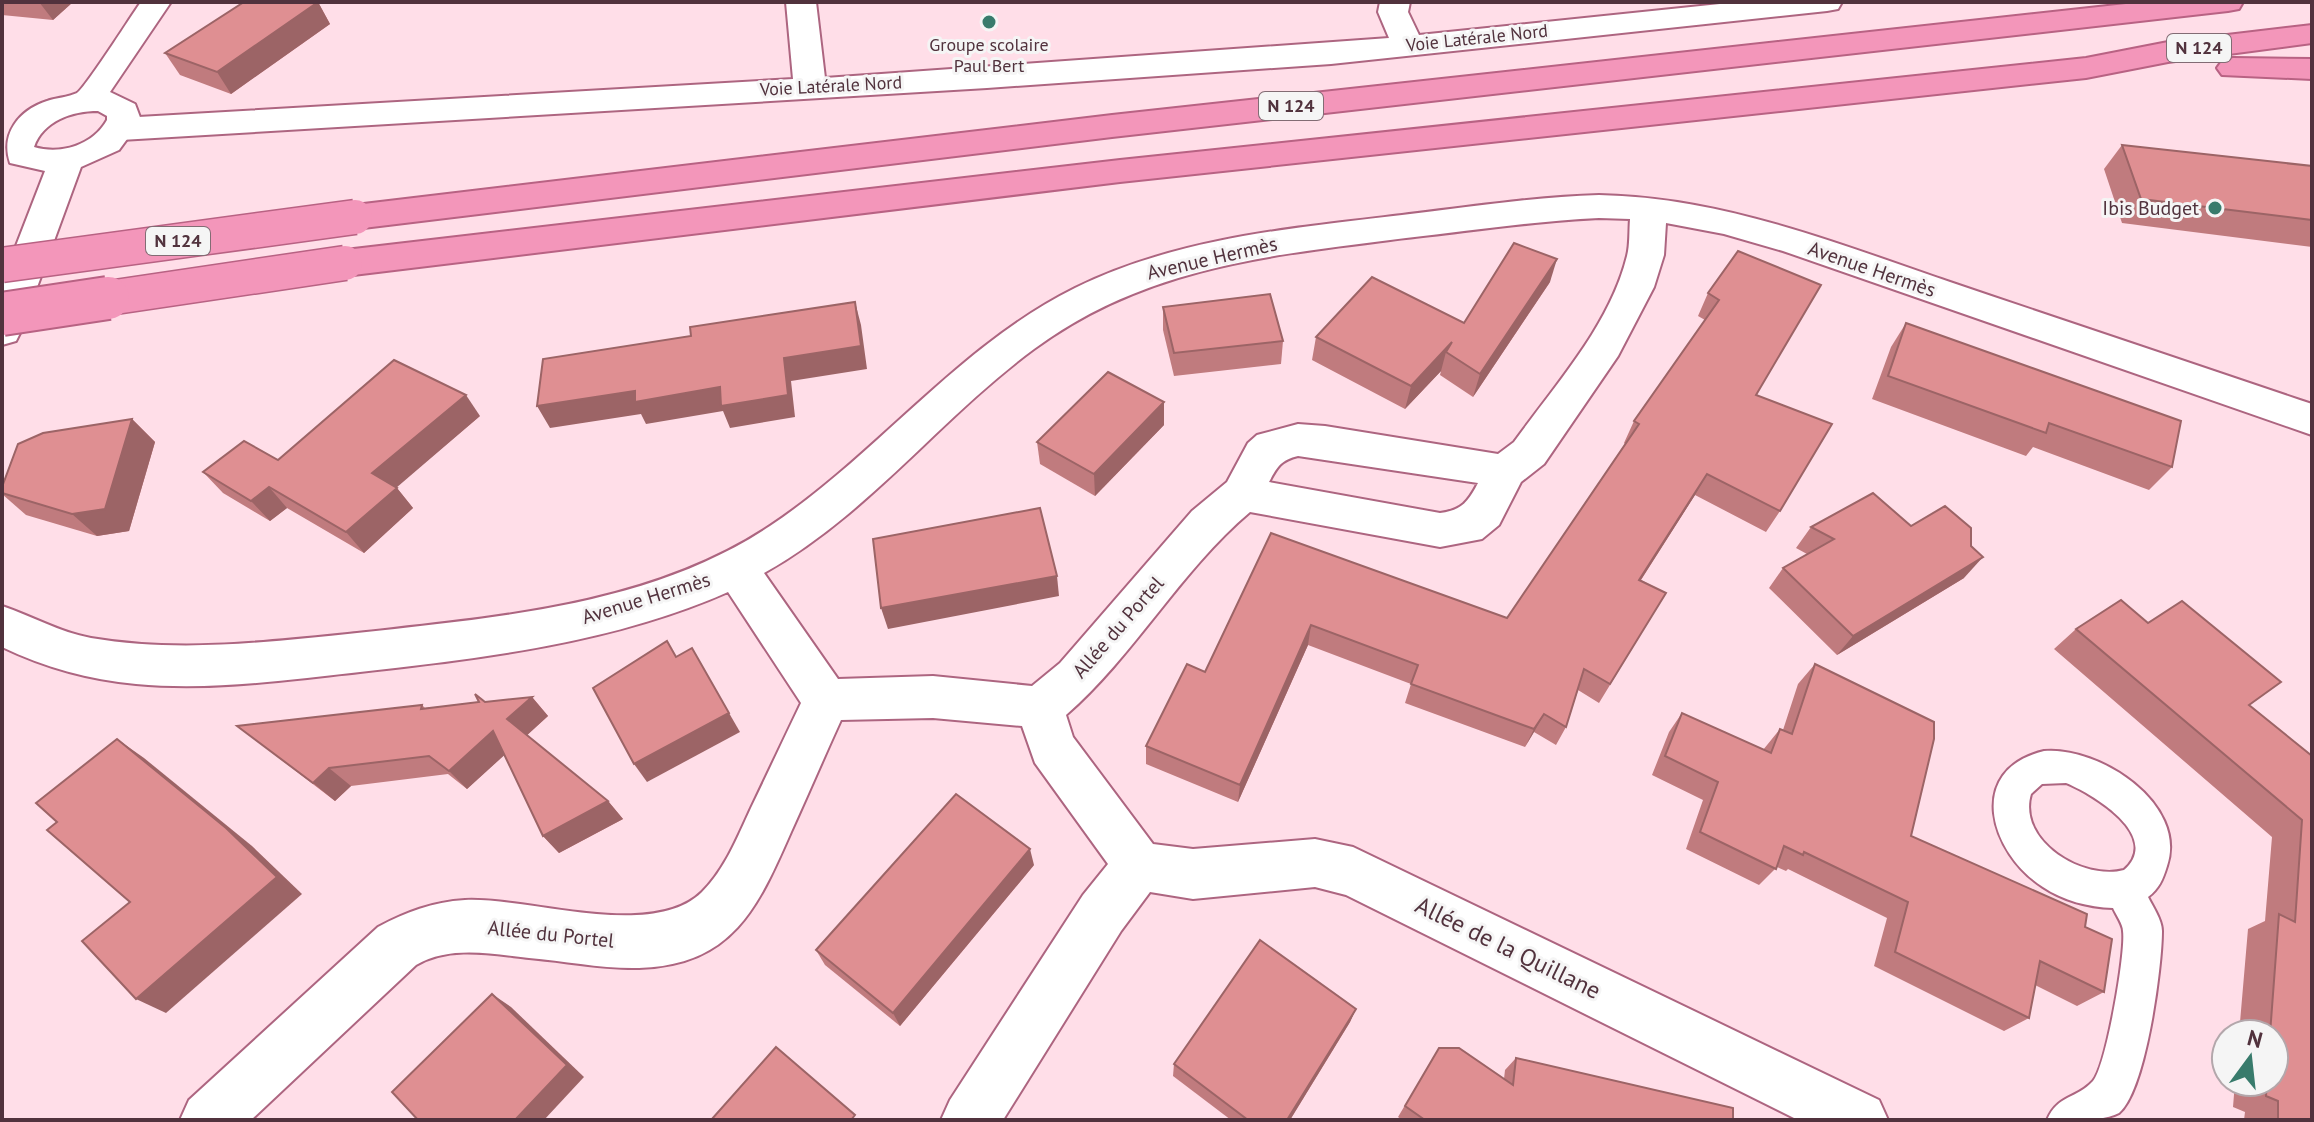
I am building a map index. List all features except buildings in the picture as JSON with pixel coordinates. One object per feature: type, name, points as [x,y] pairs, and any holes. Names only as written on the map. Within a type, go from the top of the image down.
[{"type":"highway","name":"N 124","points":[[2,265],[355,217],[1096,128],[2228,2]]},
{"type":"highway","name":"N 124","points":[[2,314],[345,263],[1120,171],[2086,68],[2168,52],[2312,34]]},
{"type":"highway","points":[[2086,68],[2312,69]]},
{"type":"street","points":[[88,101],[156,2]]},
{"type":"street","points":[[801,2],[810,86]]},
{"type":"street","points":[[1395,2],[1393,12],[1408,45]]},
{"type":"street","name":"Voie Latérale Nord","points":[[121,129],[810,86],[987,78],[1331,54],[1827,2]]},
{"type":"street","points":[[88,101],[104,101],[123,111],[121,129],[100,147],[49,162],[22,155],[11,138],[38,117],[88,101]]},
{"type":"street","points":[[2,331],[67,159]]},
{"type":"street","name":"Avenue Hermès","points":[[2,625],[44,646],[103,660],[217,664],[457,641],[561,624],[683,590],[736,568],[827,509],[1017,342],[1102,288],[1179,262],[1294,241],[1588,206],[1649,209],[1709,219],[1804,245],[2312,420]]},
{"type":"street","points":[[1242,494],[1454,530],[1467,527],[1484,513],[1505,471],[1529,453],[1604,346],[1635,287],[1646,255],[1649,209]]},
{"type":"street","name":"Allée du Portel","points":[[1040,708],[1077,677],[1207,523],[1242,494],[1263,454],[1282,442],[1298,440],[1505,471]]},
{"type":"street","points":[[736,568],[826,701],[879,694],[995,701],[1040,708],[1052,748],[1138,866],[1102,913],[970,1120]]},
{"type":"street","name":"Allée du Portel","points":[[209,1120],[397,946],[422,932],[466,926],[637,942],[678,938],[698,929],[730,901],[743,881],[826,701]]},
{"type":"street","name":"Allée de la Quillane","points":[[1138,866],[1193,874],[1315,863],[1353,872],[1859,1120]]},
{"type":"lane","points":[[2068,1120],[2106,1098],[2119,1077],[2128,1047],[2143,928],[2124,890]]},
{"type":"place","name":"Groupe scolaire Paul Bert","points":[[989,22]]},
{"type":"place","name":"Ibis Budget","points":[[2215,208]]}]
